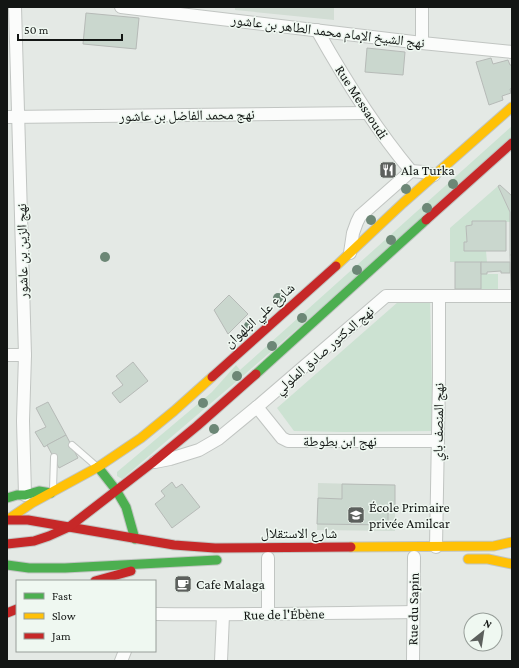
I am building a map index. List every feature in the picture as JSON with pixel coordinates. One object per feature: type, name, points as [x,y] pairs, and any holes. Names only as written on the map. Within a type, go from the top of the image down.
[{"type":"main road","name":"شارع علي البلهوان","points":[[7,520],[32,503],[98,467],[141,438],[174,411],[350,253],[403,202],[512,107]]},
{"type":"main road","points":[[7,544],[49,536],[69,527],[152,462],[264,367],[512,143]]},
{"type":"main road","points":[[98,467],[116,490],[126,507],[134,539]]},
{"type":"main road","points":[[7,498],[39,491],[52,492]]},
{"type":"main road","name":"شارع الاستقلال","points":[[7,520],[28,520],[174,545],[215,548],[494,546],[512,542]]},
{"type":"main road","points":[[99,580],[166,563],[225,559]]},
{"type":"main road","points":[[461,559],[488,560],[512,564]]},
{"type":"main road","points":[[7,564],[29,568],[125,573]]},
{"type":"street","name":"نهج الزين بن عاشور","points":[[15,7],[13,117],[25,355],[23,421],[25,495]]},
{"type":"street","name":"نهج الشيخ الإمام محمد الطاهر بن عاشور","points":[[121,7],[512,52]]},
{"type":"street","points":[[422,7],[422,42]]},
{"type":"street","name":"Rue Messaoudi","points":[[317,30],[350,88],[398,156],[411,171]]},
{"type":"street","name":"نهج محمد الفاضل بن عاشور","points":[[13,117],[367,113]]},
{"type":"street","points":[[350,253],[351,239],[360,216],[411,171],[423,172],[434,176]]},
{"type":"street","name":"نهج الدكتور صادق الملولي","points":[[152,462],[170,459],[199,450],[218,439],[257,408],[386,296],[512,296]]},
{"type":"street","name":"نهج المنصف باي","points":[[436,547],[439,296]]},
{"type":"street","points":[[7,355],[25,355]]},
{"type":"street","name":"نهج ابن بطوطة","points":[[257,408],[282,438],[288,441],[438,442]]},
{"type":"street","name":"Rue du Sapin","points":[[413,661],[414,557]]},
{"type":"street","points":[[268,558],[268,613]]},
{"type":"street","name":"Rue de l'Ébène","points":[[156,614],[223,615],[268,613],[413,612]]},
{"type":"street","points":[[221,661],[223,615]]},
{"type":"lane","points":[[72,446],[98,467]]},
{"type":"lane","points":[[52,492],[54,457]]},
{"type":"shaded area","points":[[235,7],[334,7],[334,20],[235,10]]},
{"type":"shaded area","name":"École Primaire privée Amilcar","points":[[318,483],[395,485],[395,531],[317,530]]},
{"type":"green space","points":[[512,126],[512,143],[122,479],[117,476],[117,472],[212,392],[236,365],[240,370]]},
{"type":"green space","points":[[498,186],[510,212],[510,222],[472,221],[472,225],[466,226],[467,242],[486,251],[487,262],[450,262],[450,228]]},
{"type":"green space","points":[[481,274],[498,274],[498,289],[481,289]]},
{"type":"green space","points":[[430,300],[433,431],[294,431],[277,408],[398,302]]},
{"type":"building","points":[[86,13],[139,18],[136,49],[83,44]]},
{"type":"building","points":[[367,48],[405,52],[403,75],[365,72]]},
{"type":"building","points":[[491,58],[493,64],[508,60],[510,65],[512,65],[512,88],[510,89],[511,93],[502,96],[503,100],[489,105],[476,62]]},
{"type":"building","points":[[500,185],[512,196],[512,255],[510,255],[510,212],[498,186]]},
{"type":"building","points":[[472,221],[506,221],[506,251],[464,251],[464,242],[467,242],[466,226],[472,225]]},
{"type":"building","points":[[510,255],[512,255],[512,289],[511,289]]},
{"type":"building","points":[[455,262],[481,262],[481,289],[455,289]]},
{"type":"building","points":[[481,262],[510,262],[510,273],[501,273],[501,271],[481,274]]},
{"type":"building","points":[[229,295],[248,314],[228,334],[214,310]]},
{"type":"building","points":[[133,362],[148,381],[120,403],[112,393],[123,385],[116,376]]},
{"type":"building","points":[[48,402],[66,435],[44,447],[35,432],[46,427],[36,408]]},
{"type":"building","points":[[66,435],[78,458],[59,468],[47,445]]},
{"type":"building","points":[[172,482],[176,488],[182,484],[200,507],[172,528],[155,504],[165,496],[161,491]]},
{"type":"building","name":"École Primaire privée Amilcar","points":[[342,484],[395,485],[395,507],[388,507],[388,525],[317,524],[318,498],[342,499]]},
{"type":"traffic: fast","points":[[256,374],[426,220]]},
{"type":"traffic: fast","points":[[98,467],[116,490],[126,507],[135,539]]},
{"type":"traffic: fast","points":[[7,498],[39,491],[51,493]]},
{"type":"traffic: fast","points":[[7,565],[29,568],[65,568],[217,560]]},
{"type":"traffic: slow","points":[[336,266],[403,203],[512,107]]},
{"type":"traffic: slow","points":[[7,520],[32,503],[98,467],[141,438],[212,377]]},
{"type":"traffic: slow","points":[[351,547],[494,546],[512,542]]},
{"type":"traffic: slow","points":[[468,559],[488,559],[512,564]]},
{"type":"traffic: jam","points":[[426,220],[512,143]]},
{"type":"traffic: jam","points":[[212,377],[336,266]]},
{"type":"traffic: jam","points":[[7,544],[34,541],[69,527],[152,463],[256,374]]},
{"type":"traffic: jam","points":[[7,520],[28,520],[174,545],[215,548],[351,547]]},
{"type":"traffic: jam","points":[[99,580],[131,571]]},
{"type":"traffic: jam","points":[[7,613],[16,609]]},
{"type":"place","name":"Ala Turka","points":[[388,170]]},
{"type":"place","name":"École Primaire privée Amilcar","points":[[356,515]]},
{"type":"place","name":"Cafe Malaga","points":[[183,584]]}]
